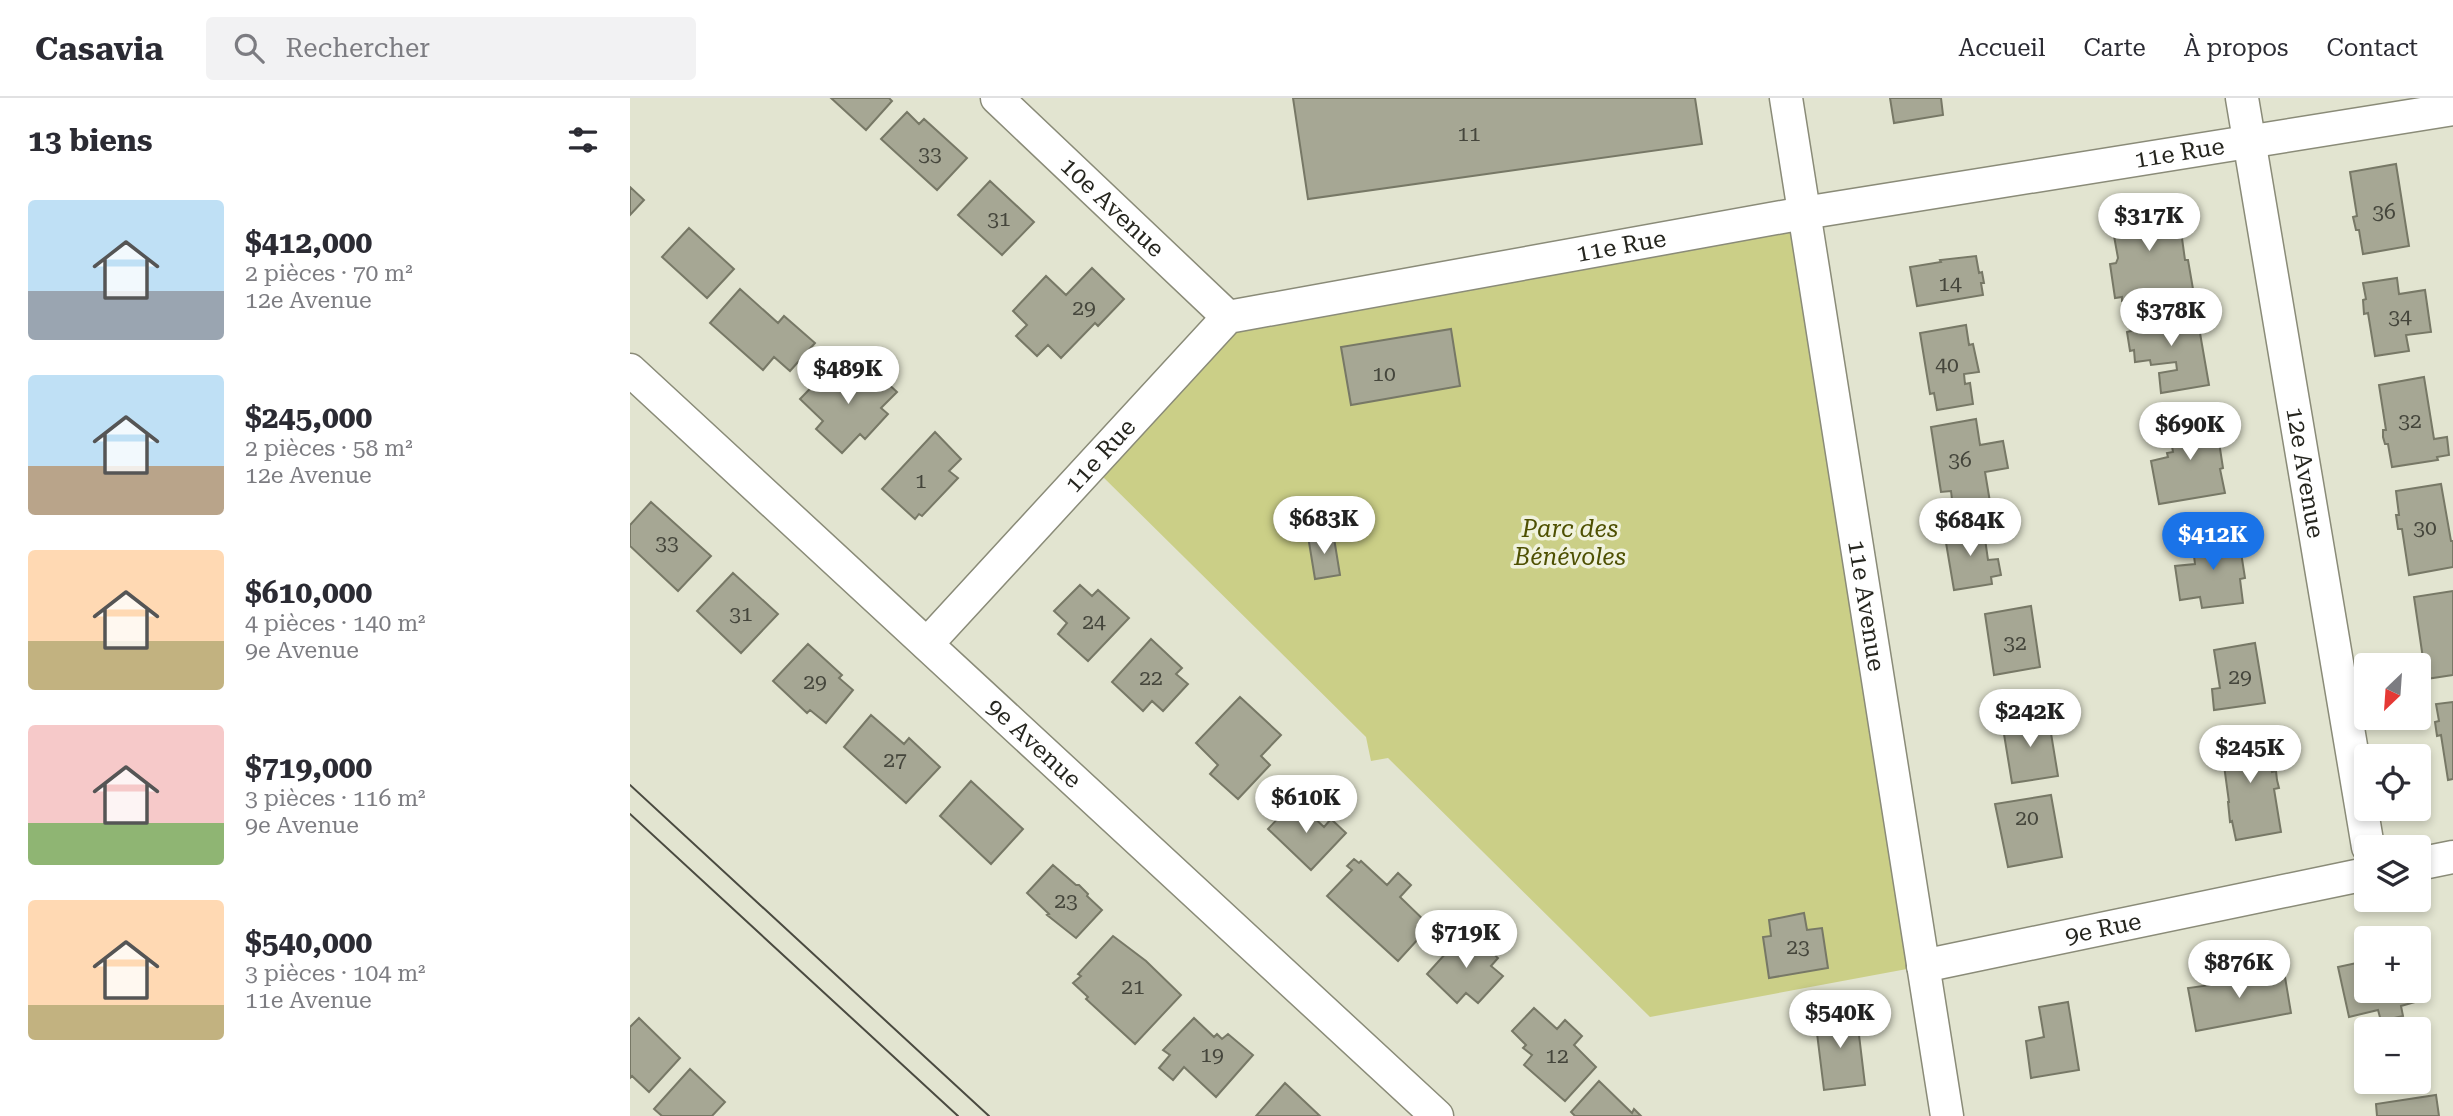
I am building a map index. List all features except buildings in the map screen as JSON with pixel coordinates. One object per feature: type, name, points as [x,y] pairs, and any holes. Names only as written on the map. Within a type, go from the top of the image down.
[{"type":"street","name":"10e Avenue","points":[[997,98],[1228,317]]},
{"type":"street","name":"11e Avenue","points":[[1786,98],[1947,1116]]},
{"type":"street","name":"12e Avenue","points":[[2242,98],[2366,835]]},
{"type":"street","name":"11e Rue","points":[[927,645],[1228,317],[1804,213],[2453,109]]},
{"type":"street","name":"9e Avenue","points":[[630,370],[1437,1116]]},
{"type":"street","points":[[2431,861],[2453,857]]},
{"type":"street","name":"9e Rue","points":[[1923,966],[2354,876]]},
{"type":"green space","name":"Parc des Bénévoles","points":[[1804,213],[1923,966],[1650,1017],[1388,758],[1371,761],[1366,737],[1098,472],[1228,317]]},
{"type":"tram line","points":[[630,785],[989,1116]]},
{"type":"tram line","points":[[630,814],[958,1116]]}]
